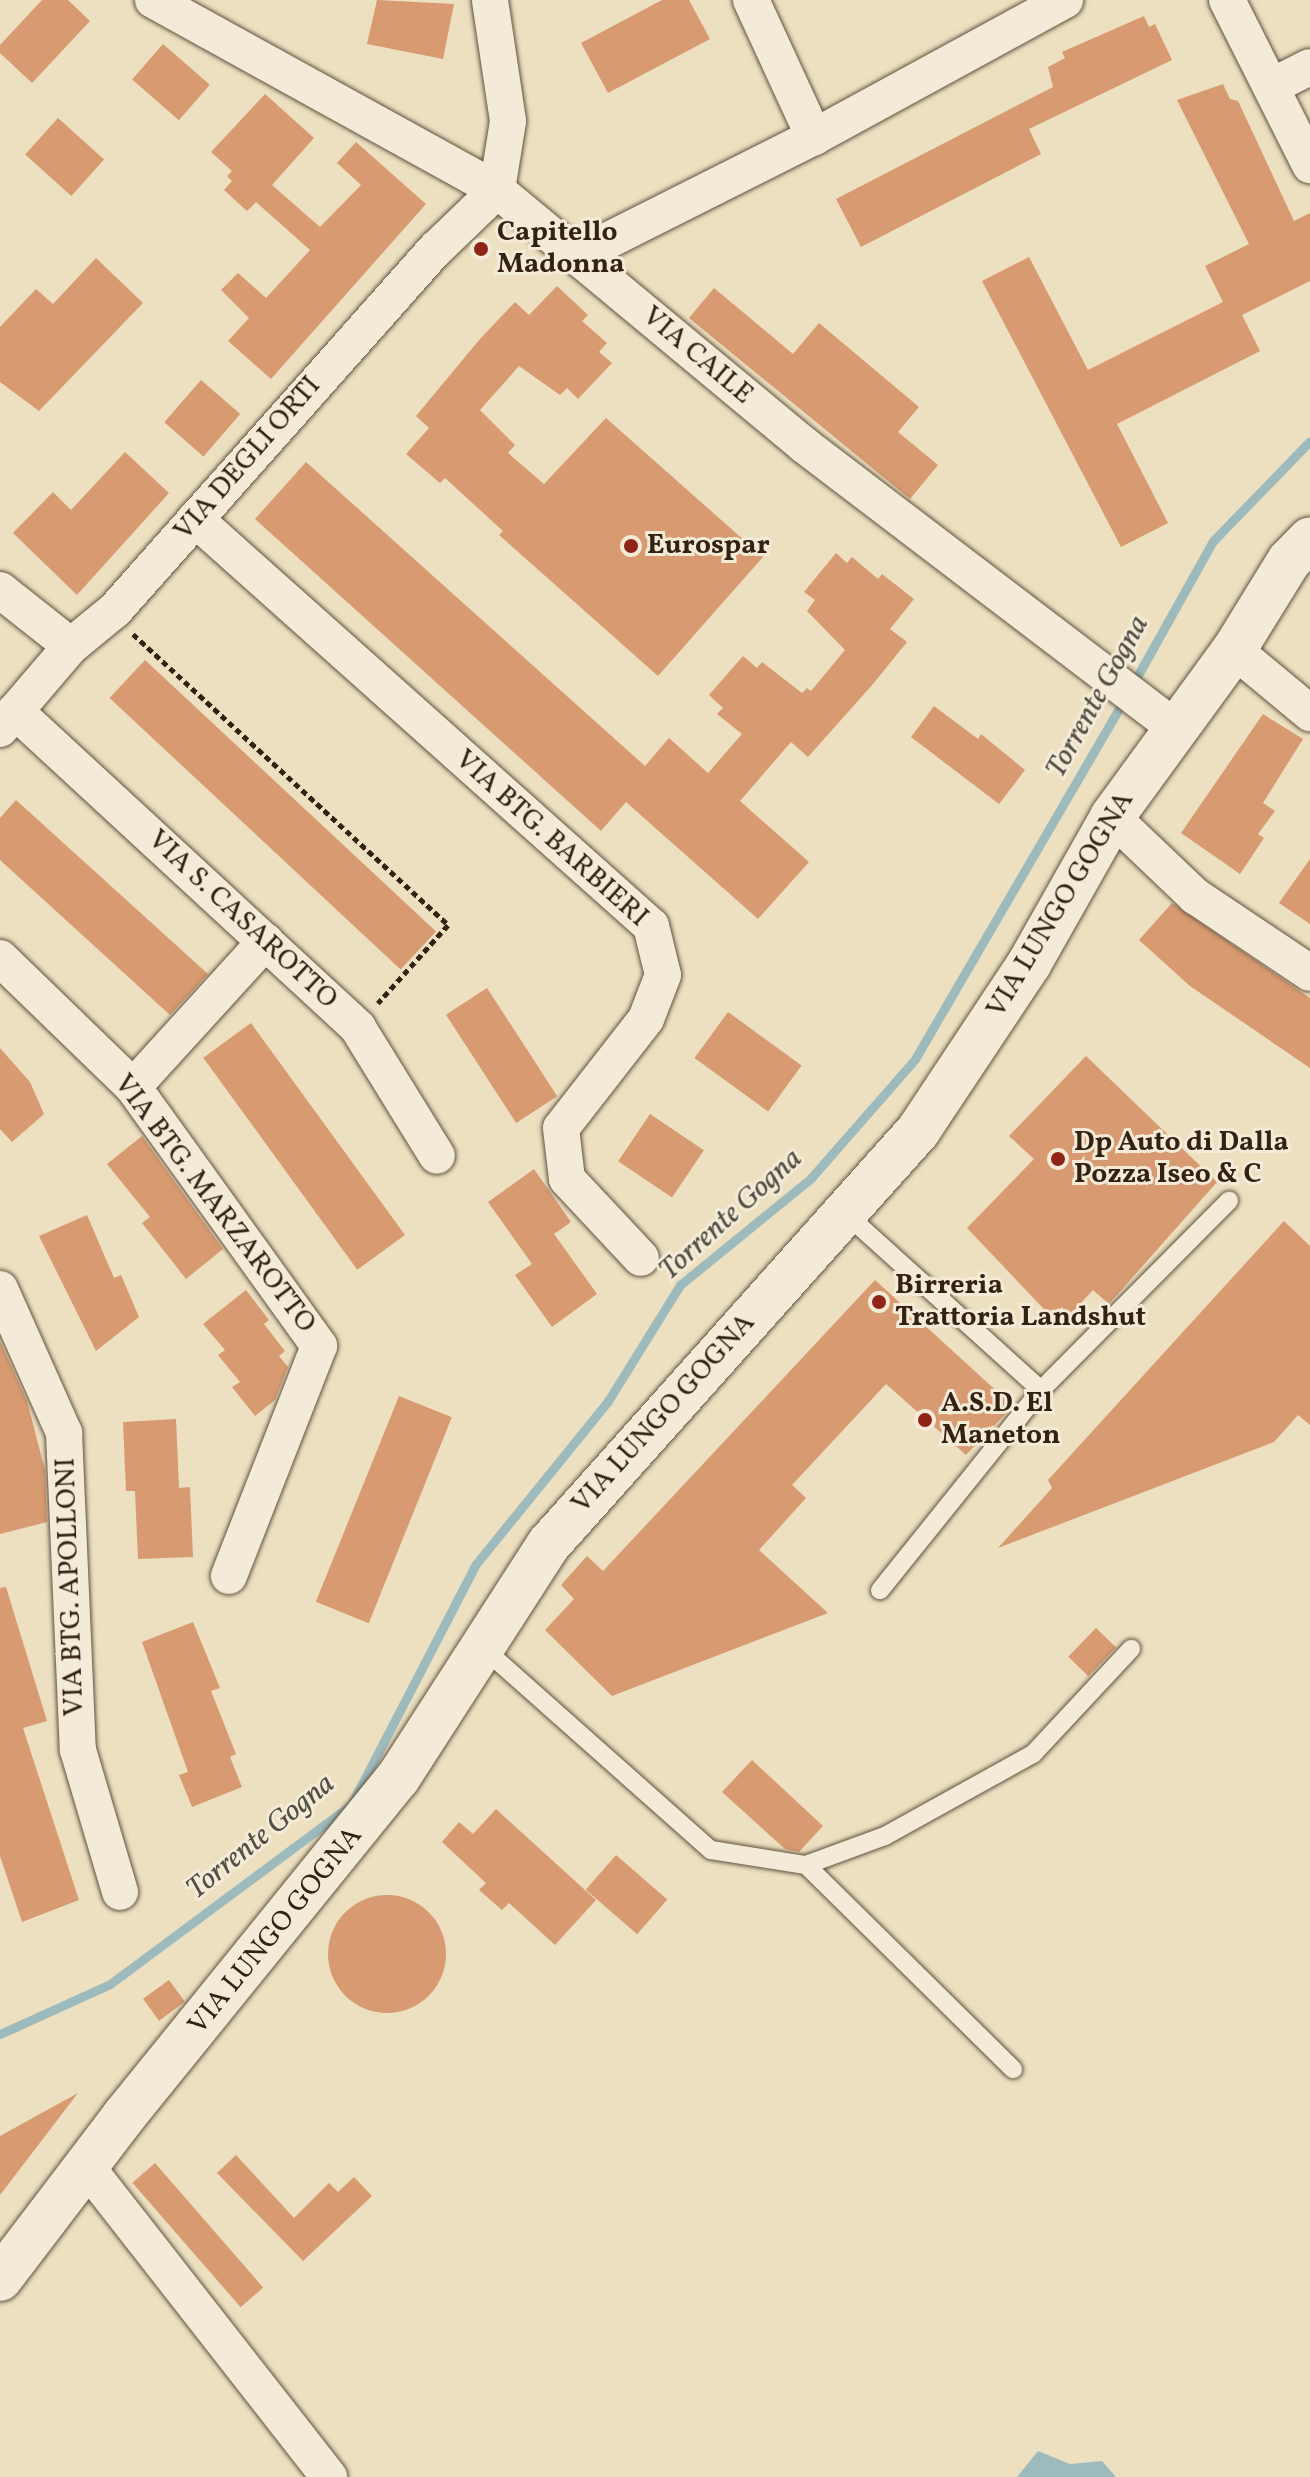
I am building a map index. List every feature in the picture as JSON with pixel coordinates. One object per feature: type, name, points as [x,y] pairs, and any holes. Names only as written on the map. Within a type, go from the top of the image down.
[{"type":"street","name":"VIA CAILE","points":[[153,0],[497,190],[804,445],[1164,720]]},
{"type":"street","points":[[490,0],[508,121],[497,190]]},
{"type":"street","points":[[751,0],[814,137]]},
{"type":"street","points":[[577,256],[814,137],[1065,0]]},
{"type":"street","points":[[1227,0],[1310,165]]},
{"type":"street","points":[[1272,86],[1310,67]]},
{"type":"street","name":"VIA DEGLI ORTI","points":[[8,720],[71,646],[115,610],[433,252],[497,190]]},
{"type":"street","name":"VIA BTG. BARBIERI","points":[[195,519],[651,926],[663,975],[646,1019],[561,1128],[567,1179],[641,1258]]},
{"type":"street","name":"VIA LUNGO GOGNA","points":[[0,2279],[86,2166],[398,1778],[549,1544],[918,1131],[1029,964],[1164,720],[1234,650],[1289,561],[1310,539]]},
{"type":"street","points":[[0,590],[71,646]]},
{"type":"street","points":[[1234,650],[1310,713]]},
{"type":"street","name":"VIA S. CASAROTTO","points":[[8,720],[266,941],[358,1028],[437,1156]]},
{"type":"street","points":[[1112,817],[1195,896],[1310,973]]},
{"type":"street","points":[[133,1087],[266,941]]},
{"type":"street","name":"VIA BTG. MARZAROTTO","points":[[0,958],[133,1087],[319,1346],[229,1576]]},
{"type":"street","name":"VIA BTG. APOLLONI","points":[[0,1289],[64,1433],[78,1750],[120,1892]]},
{"type":"street","points":[[86,2166],[329,2477]]},
{"type":"lane","points":[[880,1590],[1041,1390],[1229,1201]]},
{"type":"lane","points":[[845,1213],[1041,1390]]},
{"type":"lane","points":[[482,1647],[711,1850],[806,1865],[885,1836],[1033,1754],[1131,1649]]},
{"type":"lane","points":[[806,1865],[1013,2069]]},
{"type":"path","points":[[121,623],[448,925],[358,1028]]},
{"type":"water","points":[[1038,2451],[1070,2464],[1102,2461],[1116,2477],[1017,2477]]},
{"type":"building","points":[[42,0],[68,0],[90,21],[32,83],[0,53],[0,45]]},
{"type":"building","points":[[377,0],[454,4],[443,59],[367,44]]},
{"type":"building","points":[[662,0],[689,0],[710,39],[608,93],[581,43]]},
{"type":"building","points":[[1144,16],[1149,27],[1155,24],[1172,60],[1029,129],[1041,154],[861,247],[836,199],[1053,87],[1048,67],[1065,58],[1062,52]]},
{"type":"building","points":[[163,44],[210,85],[179,120],[132,79]]},
{"type":"building","points":[[1223,84],[1230,99],[1238,101],[1294,221],[1310,213],[1310,281],[1242,315],[1260,351],[1117,424],[1168,523],[1121,547],[982,281],[1029,257],[1088,370],[1223,302],[1205,266],[1249,244],[1177,100]]},
{"type":"building","points":[[265,94],[314,138],[272,185],[320,227],[361,185],[337,163],[356,142],[426,204],[271,379],[228,341],[249,318],[221,290],[238,273],[266,298],[310,250],[256,202],[247,211],[224,190],[232,181],[227,176],[232,171],[211,152]]},
{"type":"building","points":[[58,118],[104,159],[71,196],[25,154]]},
{"type":"building","points":[[96,258],[143,303],[39,411],[0,382],[0,327],[36,289],[53,304]]},
{"type":"building","name":"Eurospar","points":[[557,286],[588,315],[582,321],[607,343],[599,352],[612,363],[578,399],[567,388],[560,395],[519,366],[480,410],[515,445],[508,453],[544,484],[606,418],[763,557],[658,676],[499,535],[503,531],[445,478],[440,483],[406,454],[429,428],[416,416],[480,339],[515,302],[529,315]]},
{"type":"building","points":[[714,288],[793,354],[819,323],[919,407],[898,432],[938,465],[910,499],[689,318]]},
{"type":"building","points":[[201,380],[240,414],[204,456],[164,422]]},
{"type":"building","points":[[125,452],[169,493],[77,595],[13,533],[53,492],[71,510]]},
{"type":"building","points":[[306,462],[645,766],[669,738],[708,773],[742,734],[717,714],[723,708],[709,695],[743,656],[757,668],[762,662],[802,693],[807,688],[811,691],[845,650],[807,611],[815,600],[804,592],[836,553],[847,563],[852,557],[878,579],[882,574],[914,599],[890,629],[907,642],[873,684],[808,757],[791,742],[740,801],[809,862],[758,919],[626,802],[601,831],[255,519]]},
{"type":"building","points":[[145,660],[436,931],[401,969],[110,698]]},
{"type":"building","points":[[934,706],[978,739],[981,734],[1025,770],[999,804],[911,737]]},
{"type":"building","points":[[1263,714],[1303,739],[1263,803],[1275,811],[1258,834],[1264,838],[1240,874],[1181,833]]},
{"type":"building","points":[[16,800],[208,974],[170,1015],[0,860],[0,818]]},
{"type":"building","points":[[1310,859],[1310,924],[1279,903]]},
{"type":"building","points":[[1172,903],[1310,998],[1310,1068],[1190,986],[1139,940]]},
{"type":"building","points":[[487,988],[557,1096],[516,1123],[446,1015]]},
{"type":"building","points":[[728,1012],[802,1065],[768,1112],[694,1058]]},
{"type":"building","points":[[251,1023],[405,1235],[357,1270],[203,1058]]},
{"type":"building","points":[[0,1048],[30,1082],[44,1114],[12,1142],[0,1129]]},
{"type":"building","points":[[1086,1056],[1217,1182],[1109,1304],[1093,1290],[1060,1326],[967,1228],[1034,1159],[1009,1136]]},
{"type":"building","points":[[650,1114],[704,1150],[672,1198],[618,1161]]},
{"type":"building","points":[[142,1136],[223,1249],[186,1279],[142,1223],[150,1217],[107,1164]]},
{"type":"building","points":[[534,1169],[571,1222],[554,1234],[597,1294],[552,1327],[515,1275],[532,1264],[488,1202]]},
{"type":"building","points":[[87,1215],[114,1278],[121,1275],[139,1317],[96,1351],[39,1236]]},
{"type":"building","points":[[1284,1221],[1310,1246],[1310,1425],[1298,1415],[1274,1442],[998,1548],[1052,1488],[1048,1480]]},
{"type":"building","points":[[875,1280],[1013,1406],[966,1455],[886,1384],[792,1485],[806,1498],[759,1550],[828,1613],[612,1696],[545,1630],[574,1599],[561,1585],[587,1556],[603,1571]]},
{"type":"building","points":[[246,1290],[269,1320],[264,1324],[285,1351],[279,1356],[288,1367],[275,1400],[255,1416],[232,1387],[240,1382],[218,1355],[225,1350],[203,1324]]},
{"type":"building","points":[[0,1341],[27,1401],[45,1470],[47,1522],[0,1534]]},
{"type":"building","points":[[399,1396],[452,1417],[369,1623],[316,1602]]},
{"type":"building","points":[[176,1419],[179,1488],[190,1487],[193,1557],[138,1559],[135,1491],[126,1491],[123,1422]]},
{"type":"building","points":[[6,1587],[47,1721],[23,1728],[79,1900],[22,1922],[0,1856],[0,1588]]},
{"type":"building","points":[[193,1622],[220,1688],[211,1691],[236,1754],[230,1757],[242,1787],[192,1807],[179,1775],[188,1772],[142,1642]]},
{"type":"building","points":[[1096,1628],[1116,1647],[1088,1676],[1068,1657]]},
{"type":"building","points":[[752,1760],[823,1826],[799,1852],[785,1849],[722,1792]]},
{"type":"building","points":[[496,1809],[596,1900],[555,1945],[509,1903],[502,1910],[479,1890],[486,1883],[442,1842],[459,1822],[473,1834]]},
{"type":"building","points":[[616,1855],[667,1900],[637,1934],[586,1890]]},
{"type":"building","points":[[387,1895],[420,1905],[436,1921],[446,1954],[436,1987],[420,2003],[387,2013],[354,2003],[338,1987],[328,1954],[338,1921],[354,1905]]},
{"type":"building","points":[[169,1980],[185,2002],[159,2021],[143,1999]]},
{"type":"building","points":[[78,2093],[0,2195],[0,2136]]},
{"type":"building","points":[[236,2155],[294,2218],[329,2183],[338,2192],[354,2177],[372,2196],[303,2261],[217,2173]]},
{"type":"building","points":[[155,2163],[263,2288],[241,2307],[132,2183]]},
{"type":"waterway","name":"Torrente Gogna","points":[[1133,684],[1213,541],[1310,441]]},
{"type":"waterway","name":"Torrente Gogna","points":[[0,2034],[110,1984],[351,1805],[476,1564],[608,1401],[680,1285],[811,1178],[915,1059],[1126,697]]},
{"type":"place","name":"Capitello Madonna","points":[[481,249]]},
{"type":"place","name":"Eurospar","points":[[631,546]]},
{"type":"place","name":"Dp Auto di Dalla Pozza Iseo & C","points":[[1058,1159]]},
{"type":"place","name":"Birreria Trattoria Landshut","points":[[879,1302]]},
{"type":"place","name":"A.S.D. El Maneton","points":[[925,1420]]}]
